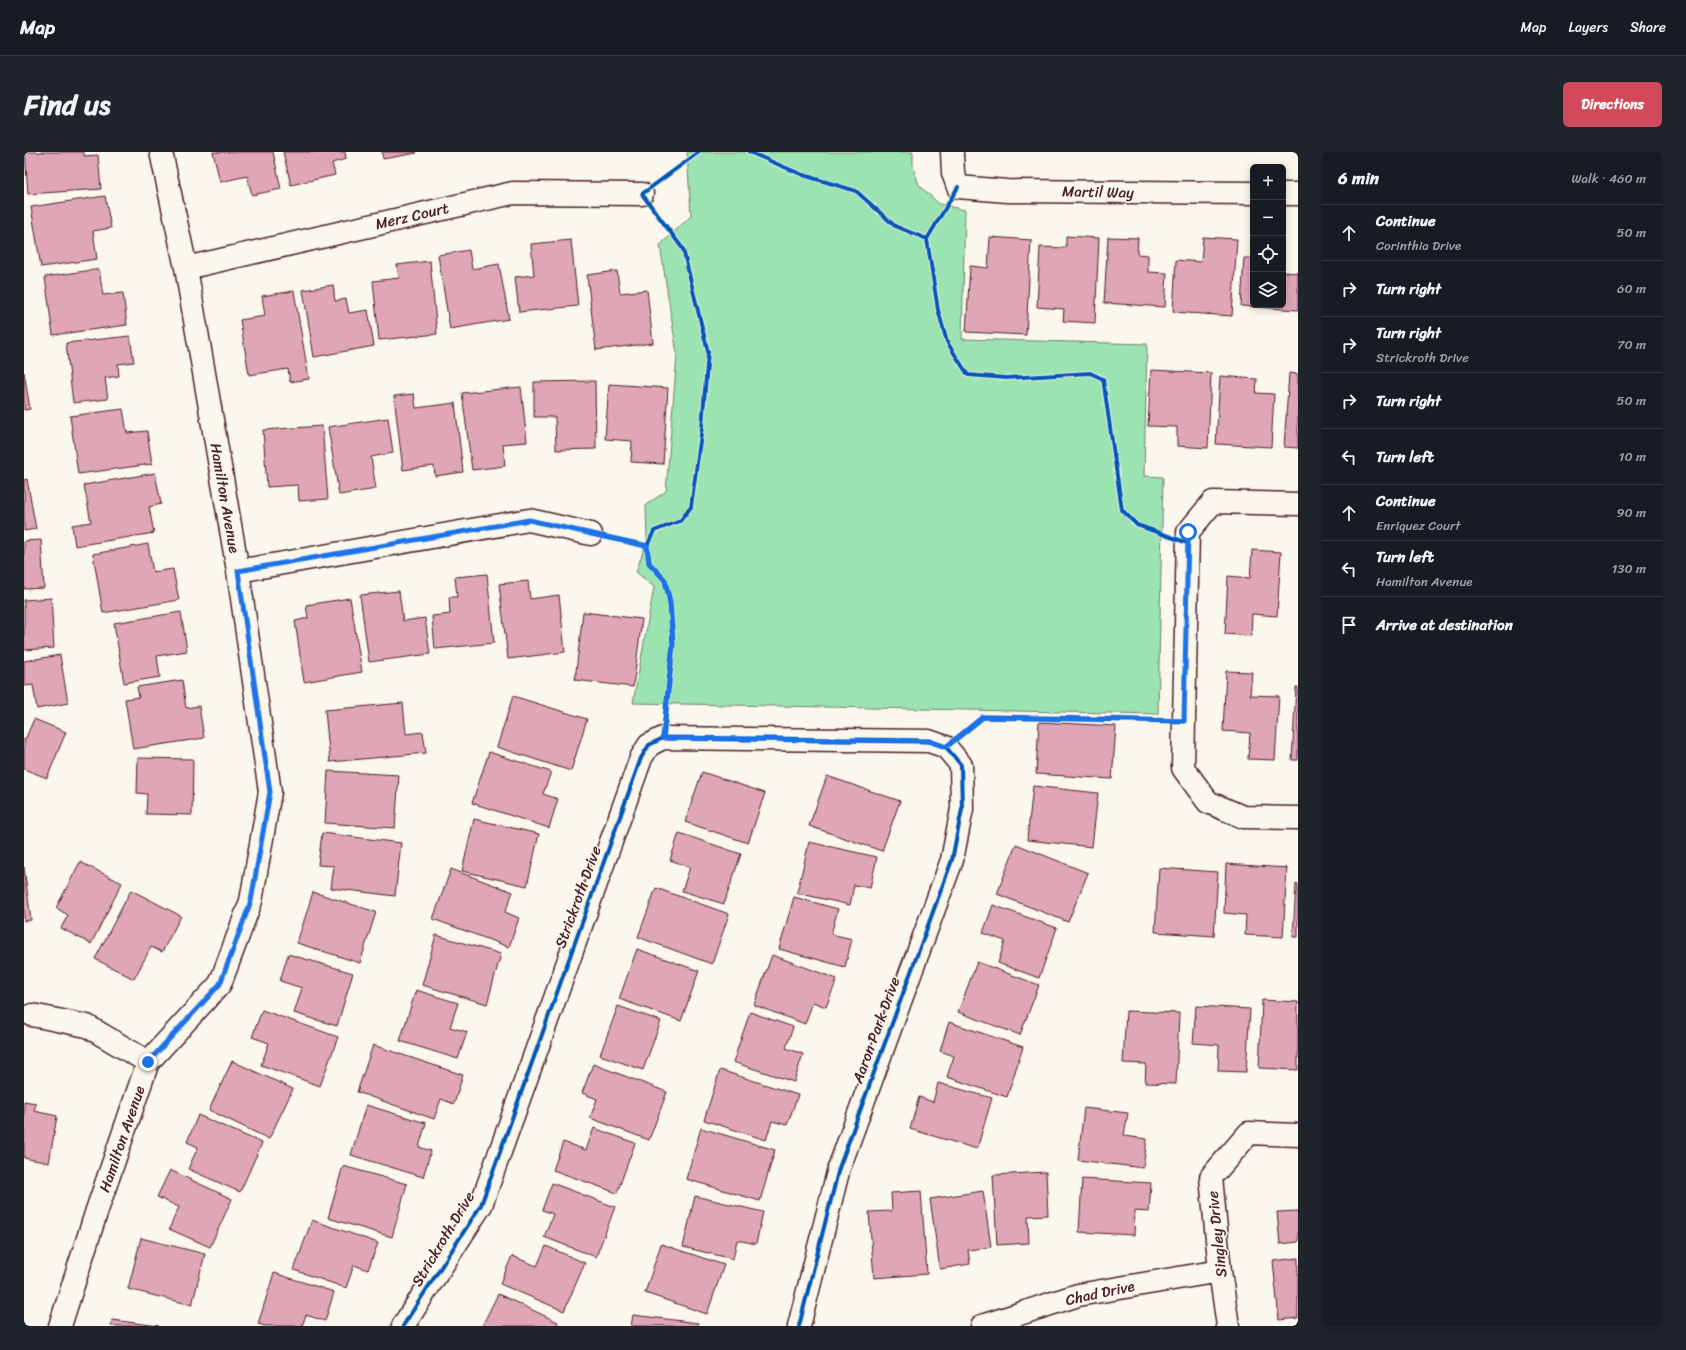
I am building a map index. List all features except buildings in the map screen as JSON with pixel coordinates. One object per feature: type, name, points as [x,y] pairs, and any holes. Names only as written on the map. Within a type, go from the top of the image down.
[{"type":"street","name":"Hamilton Avenue","points":[[60,1326],[148,1062],[220,984],[251,901],[270,792],[238,571],[186,268],[161,152]]},
{"type":"street","name":"Martil Way","points":[[953,163],[958,187],[1007,191],[1250,193]]},
{"type":"street","name":"Merz Court","points":[[186,268],[513,193],[642,194]]},
{"type":"street","points":[[1286,194],[1298,194]]},
{"type":"street","points":[[1298,504],[1213,502],[1188,532],[1183,768],[1208,802],[1243,817],[1298,818]]},
{"type":"street","points":[[238,571],[529,520],[591,534]]},
{"type":"street","name":"Strickroth Drive","points":[[403,1326],[481,1205],[641,758],[649,745],[663,738],[679,738],[929,741],[946,747]]},
{"type":"street","name":"Aaron Park Drive","points":[[799,1326],[839,1168],[952,860],[962,809],[961,765],[946,747]]},
{"type":"street","points":[[32,1015],[87,1026],[148,1062]]},
{"type":"street","name":"Singley Drive","points":[[1228,1326],[1220,1270],[1211,1177],[1249,1133],[1298,1135]]},
{"type":"street","name":"Chad Drive","points":[[982,1326],[1078,1295],[1220,1270]]},
{"type":"green space","points":[[687,152],[913,152],[913,167],[919,185],[939,204],[965,210],[962,339],[1147,344],[1144,476],[1163,477],[1158,714],[633,703],[654,587],[636,572],[647,540],[646,505],[666,491],[677,354],[660,245],[691,216]]},
{"type":"cycle path","points":[[647,546],[654,531],[680,521],[691,507],[702,427],[708,352],[683,249],[642,194],[699,152]]},
{"type":"cycle path","points":[[749,152],[803,175],[856,191],[895,226],[927,239]]},
{"type":"cycle path","points":[[958,187],[927,239],[938,310],[947,342],[968,375],[1006,378],[1090,373],[1103,379],[1122,510],[1137,525],[1188,543]]},
{"type":"cycle path","points":[[591,534],[647,546],[649,563],[665,580],[670,603],[673,644],[663,738]]},
{"type":"cycle path","points":[[946,747],[983,717],[1184,721]]},
{"type":"cycle path","points":[[403,1326],[481,1205],[641,758],[649,745],[663,738],[929,741],[946,747]]},
{"type":"cycle path","points":[[799,1326],[839,1168],[952,860],[962,809],[961,765],[946,747]]},
{"type":"route","points":[[148,1062],[220,984],[251,901],[270,792],[238,571],[529,520],[647,546],[649,563],[665,580],[670,603],[673,644],[663,738],[929,741],[946,747],[983,717],[1184,721],[1188,532]]}]
